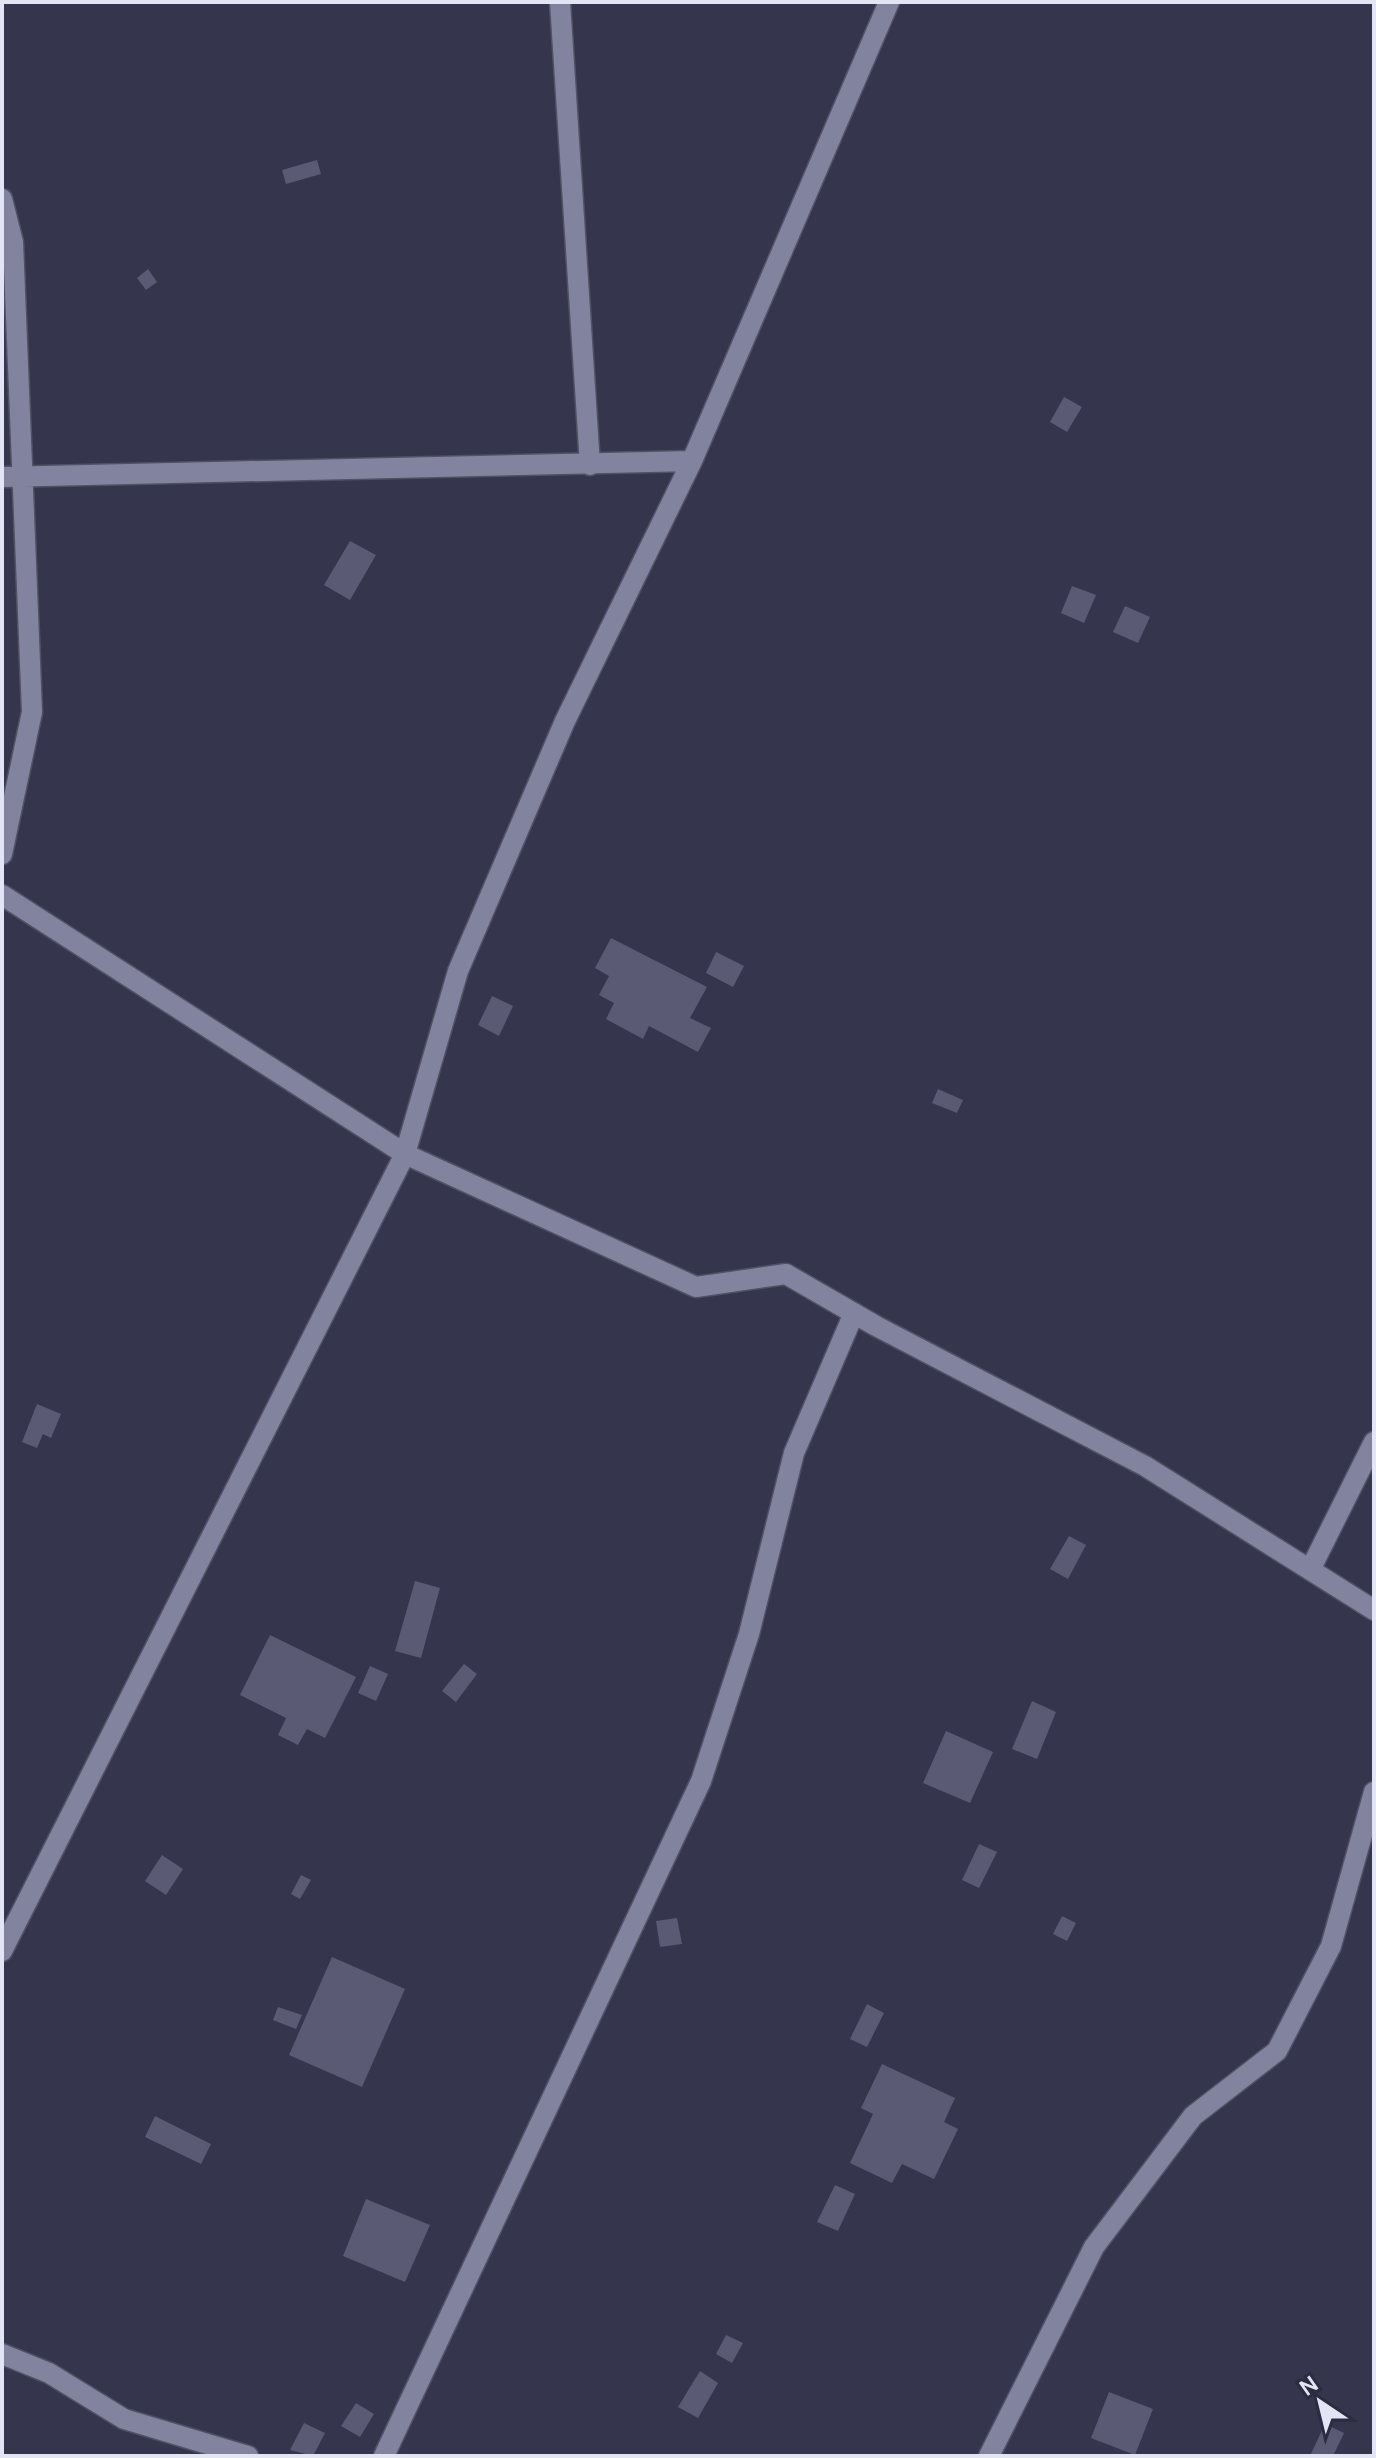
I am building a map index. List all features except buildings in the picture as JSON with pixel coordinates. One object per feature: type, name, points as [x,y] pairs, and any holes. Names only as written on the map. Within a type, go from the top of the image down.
[{"type":"street","points":[[560,2],[590,465]]},
{"type":"street","points":[[2,1951],[405,1154],[458,971],[565,721],[692,461],[889,2]]},
{"type":"street","points":[[2,199],[13,242],[25,475],[32,712],[2,854]]},
{"type":"street","points":[[2,477],[692,461]]},
{"type":"street","points":[[2,895],[405,1154],[696,1287],[786,1274],[1145,1466],[1374,1610]]},
{"type":"street","points":[[384,2456],[701,1781],[749,1634],[794,1453],[854,1313]]},
{"type":"street","points":[[1311,1568],[1374,1442]]},
{"type":"street","points":[[989,2456],[1094,2247],[1193,2116],[1277,2051],[1331,1946],[1374,1792]]},
{"type":"street","points":[[2,2354],[49,2373],[124,2419],[248,2456]]}]
